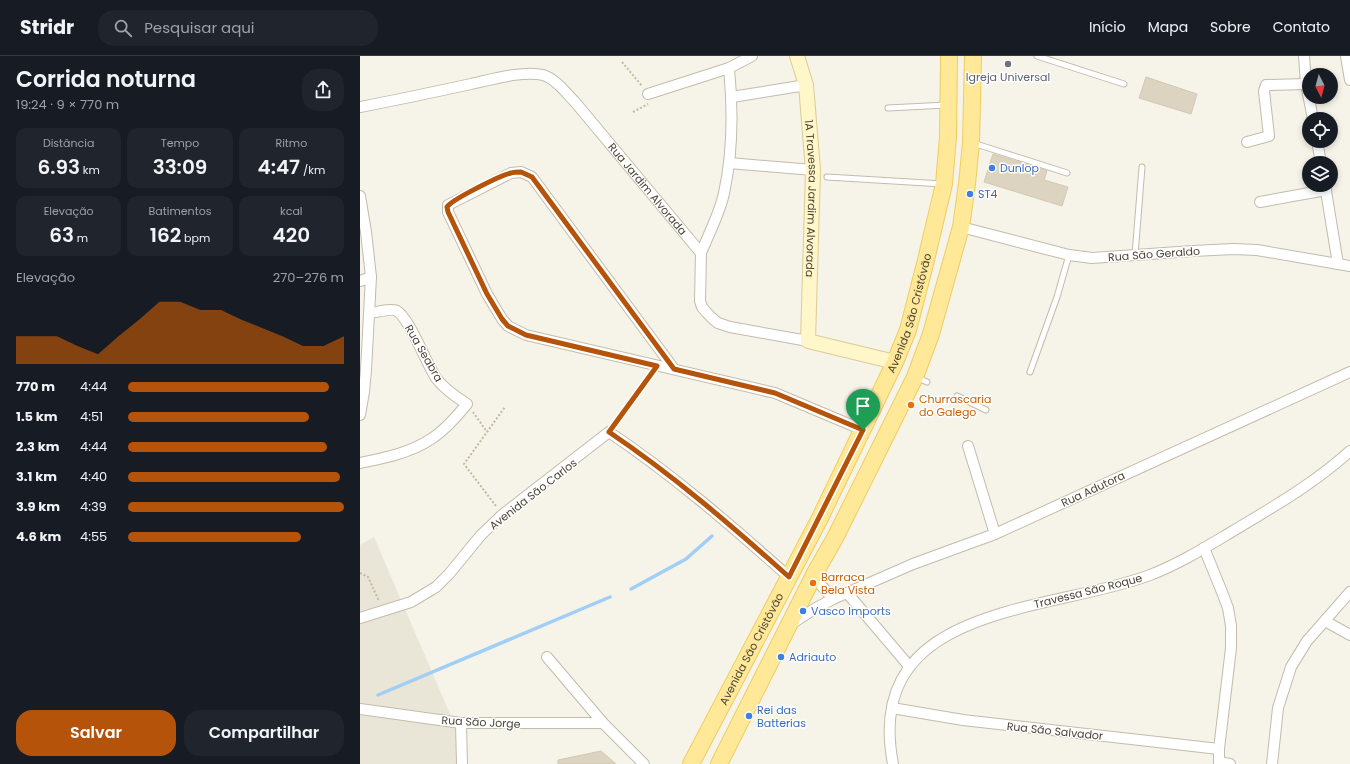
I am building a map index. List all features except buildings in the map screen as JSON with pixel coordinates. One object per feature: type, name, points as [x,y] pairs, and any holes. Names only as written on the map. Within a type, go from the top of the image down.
[{"type":"main road","name":"Avenida São Cristóvão","points":[[691,764],[789,577],[863,430],[895,362],[908,330],[944,184],[948,137],[949,56]]},
{"type":"main road","name":"Avenida São Cristóvão","points":[[719,764],[816,573],[921,380],[931,334],[961,227],[971,142],[973,56]]},
{"type":"street","points":[[648,94],[729,68],[752,56]]},
{"type":"street","name":"1A Travessa Jardim Alvorada","points":[[797,56],[806,85],[813,170],[808,342]]},
{"type":"street","points":[[1304,56],[1305,68]]},
{"type":"street","points":[[1346,56],[1350,80]]},
{"type":"street","points":[[729,68],[732,97],[729,163],[724,194],[701,253],[700,301],[706,313],[718,323],[730,327],[808,342],[895,362]]},
{"type":"street","name":"Rua Jardim Alvorada","points":[[360,107],[507,77],[535,74],[550,78],[575,102],[701,253]]},
{"type":"street","points":[[1247,142],[1269,136],[1264,91],[1266,85],[1302,84]]},
{"type":"street","points":[[732,97],[806,85]]},
{"type":"street","points":[[729,163],[813,170]]},
{"type":"street","points":[[674,369],[532,177],[521,172],[511,173],[453,201],[448,205],[448,212],[487,294],[508,326],[526,335],[775,393],[863,430]]},
{"type":"street","points":[[1260,202],[1306,192]]},
{"type":"street","points":[[1326,192],[1338,264]]},
{"type":"street","points":[[360,196],[371,278],[365,384],[360,414]]},
{"type":"street","name":"Rua São Geraldo","points":[[961,227],[1069,255],[1092,258],[1193,251],[1256,250],[1350,266]]},
{"type":"street","points":[[360,281],[371,278]]},
{"type":"street","name":"Rua Seabra","points":[[370,313],[394,310],[398,311],[410,326],[422,354],[437,379],[467,404]]},
{"type":"street","name":"Rua Adutora","points":[[790,625],[833,599],[848,594],[913,564],[995,534],[1350,372]]},
{"type":"street","points":[[360,463],[395,455],[416,447],[431,439],[445,428],[467,404]]},
{"type":"street","points":[[609,432],[723,518],[789,577]]},
{"type":"street","name":"Avenida São Carlos","points":[[360,618],[411,602],[436,587],[482,535],[502,515],[609,432]]},
{"type":"street","points":[[968,446],[995,534]]},
{"type":"street","name":"Travessa São Roque","points":[[893,764],[890,727],[892,708],[897,690],[909,666],[927,648],[941,638],[958,628],[982,619],[1139,579],[1167,568],[1265,512],[1309,483],[1338,462],[1350,451]]},
{"type":"street","points":[[1204,548],[1226,602],[1231,626],[1231,655],[1219,749],[1219,763],[1230,764]]},
{"type":"street","points":[[816,573],[821,585],[833,599]]},
{"type":"street","points":[[1272,764],[1278,708],[1291,667],[1306,641],[1350,592]]},
{"type":"street","points":[[848,594],[909,666]]},
{"type":"street","points":[[1325,621],[1350,635]]},
{"type":"street","points":[[546,657],[602,723],[644,764]]},
{"type":"street","name":"Rua São Salvador","points":[[892,708],[963,720],[1219,749]]},
{"type":"street","name":"Rua São Jorge","points":[[360,709],[461,723],[602,723]]},
{"type":"street","points":[[461,723],[462,764]]},
{"type":"lane","points":[[1037,56],[1124,84]]},
{"type":"lane","points":[[888,108],[949,105]]},
{"type":"lane","points":[[971,142],[1067,173]]},
{"type":"lane","points":[[1135,255],[1142,167]]},
{"type":"lane","points":[[827,177],[944,184]]},
{"type":"lane","points":[[1030,372],[1057,297],[1069,255]]},
{"type":"lane","points":[[957,396],[986,410]]},
{"type":"path","points":[[622,62],[648,94]]},
{"type":"path","points":[[609,432],[657,366]]},
{"type":"path","points":[[467,404],[488,432]]},
{"type":"path","points":[[502,515],[464,464],[505,407]]},
{"type":"path","points":[[360,573],[368,577],[384,611]]},
{"type":"shaded area","points":[[374,537],[456,728],[457,764],[360,764],[360,545]]},
{"type":"waterway","points":[[631,589],[686,559],[712,536]]},
{"type":"waterway","points":[[378,695],[610,597]]},
{"type":"place","name":"Igreja Universal","points":[[1008,64]]},
{"type":"place","name":"Dunlop","points":[[992,168]]},
{"type":"place","name":"ST4","points":[[970,194]]},
{"type":"place","name":"Churrascaria do Galego","points":[[911,405]]},
{"type":"place","name":"Barraca Bela Vista","points":[[813,583]]},
{"type":"place","name":"Vasco Imports","points":[[803,611]]},
{"type":"place","name":"Adriauto","points":[[781,657]]},
{"type":"place","name":"Rei das Batterias","points":[[749,716]]},
{"type":"route","points":[[521,172],[532,177],[674,369],[775,393],[863,430],[789,577],[723,518],[692,493],[609,432],[657,366],[526,335],[508,326],[487,294],[448,212],[448,205],[490,182],[511,173],[521,172]]}]
